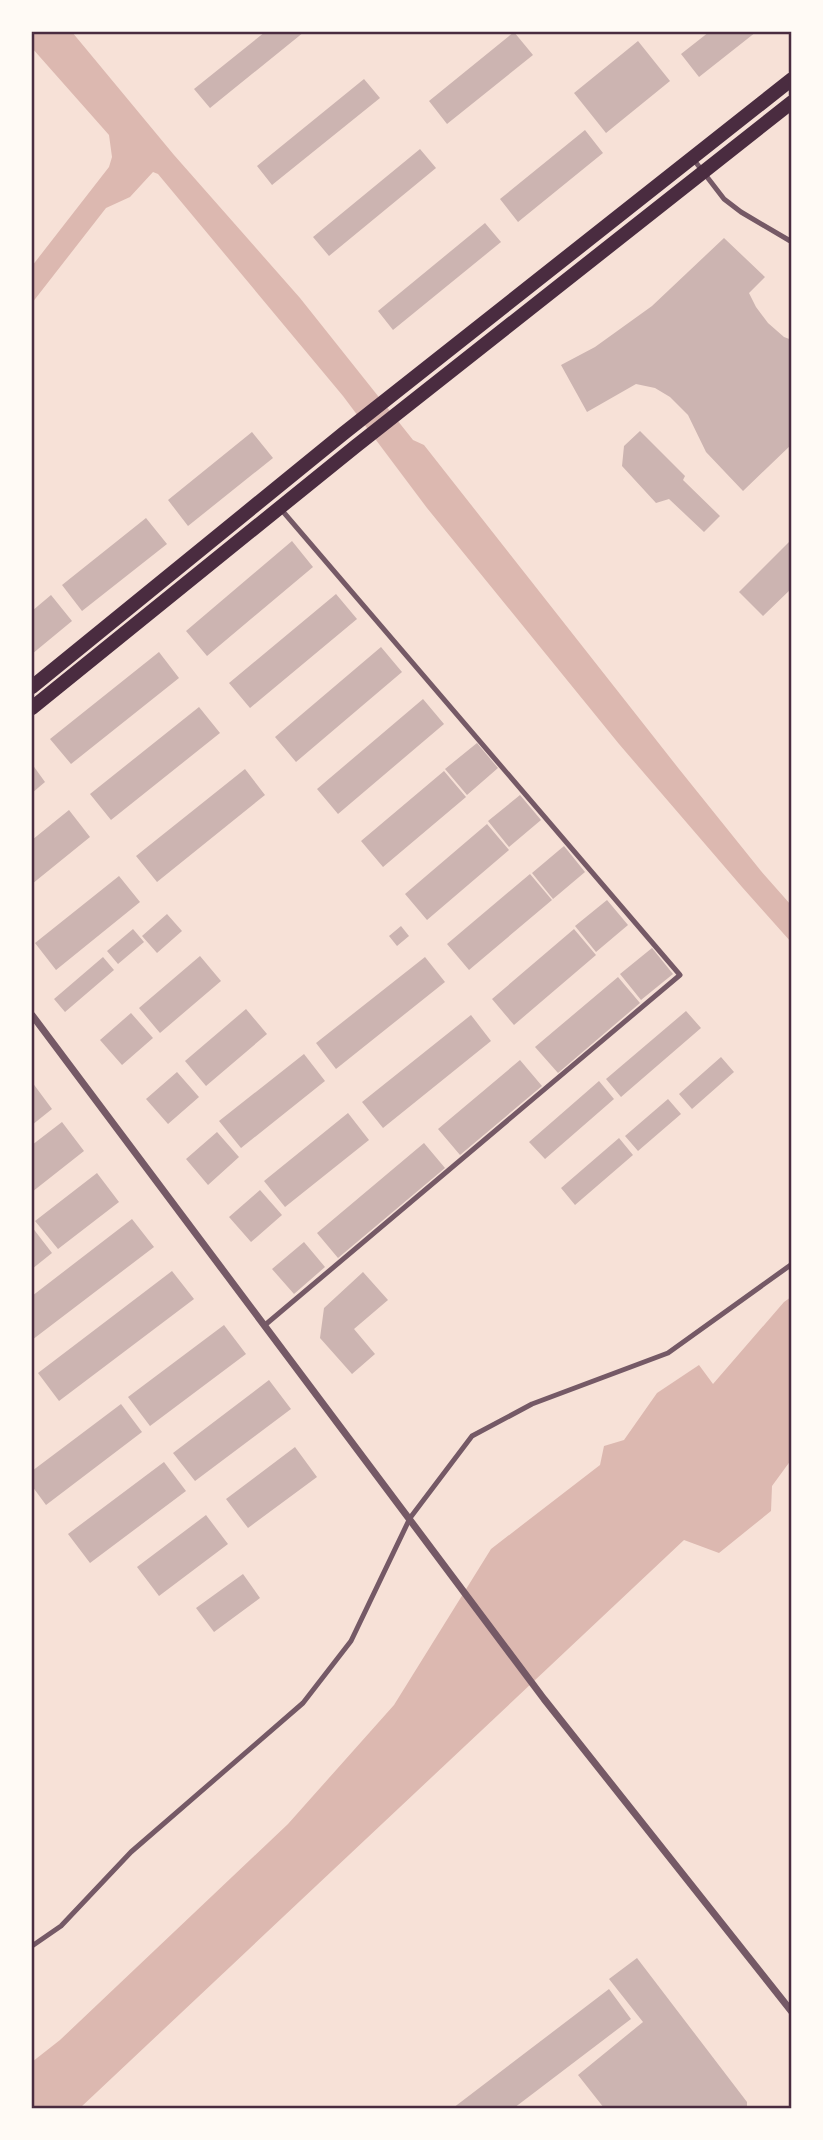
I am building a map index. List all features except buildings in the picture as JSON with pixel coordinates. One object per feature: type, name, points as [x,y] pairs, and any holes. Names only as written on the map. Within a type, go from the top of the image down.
[{"type":"main road","points":[[32,687],[344,433],[792,79]]},
{"type":"main road","points":[[32,708],[356,446],[792,102]]},
{"type":"street","points":[[32,1015],[544,1699],[792,2012]]},
{"type":"lane","points":[[692,158],[724,199],[792,242]]},
{"type":"lane","points":[[265,1325],[680,975],[280,508]]},
{"type":"lane","points":[[32,1946],[61,1926],[131,1852],[303,1703],[351,1641],[410,1518],[472,1436],[532,1404],[667,1353],[792,1265]]},
{"type":"shaded area","points":[[32,32],[72,32],[174,155],[300,298],[413,440],[424,445],[679,769],[791,905],[791,942],[619,744],[427,508],[343,396],[158,174],[153,172],[130,197],[106,208],[32,303],[32,266],[109,167],[112,157],[109,135],[32,48]]},
{"type":"shaded area","points":[[791,1297],[791,1460],[772,1486],[771,1511],[719,1553],[684,1540],[80,2108],[32,2108],[32,2062],[60,2040],[288,1824],[394,1705],[491,1549],[600,1465],[604,1446],[624,1440],[657,1393],[699,1365],[713,1384]]}]
